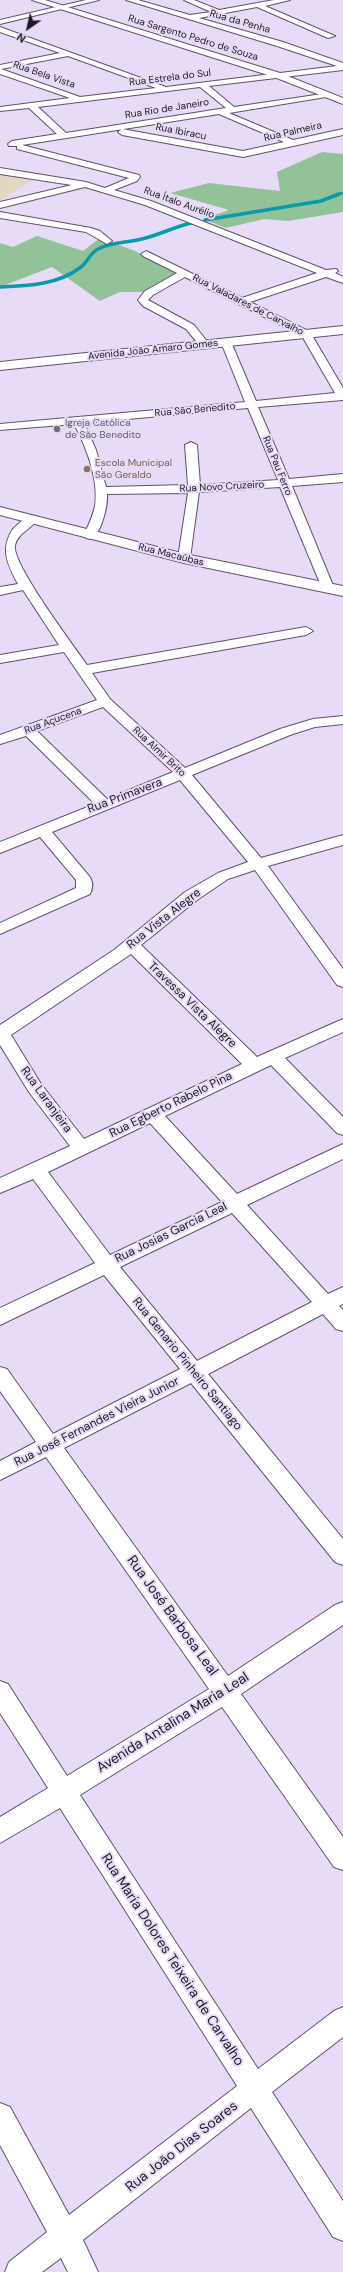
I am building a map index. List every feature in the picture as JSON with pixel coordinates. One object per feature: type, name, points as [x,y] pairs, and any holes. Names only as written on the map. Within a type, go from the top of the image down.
[{"type":"street","name":"Rua Sargento Pedro de Souza","points":[[36,0],[277,75],[337,98]]},
{"type":"street","points":[[0,22],[95,0]]},
{"type":"street","name":"Rua da Penha","points":[[130,0],[280,44],[343,67]]},
{"type":"street","points":[[188,0],[218,12]]},
{"type":"street","points":[[190,18],[261,3],[286,0]]},
{"type":"street","points":[[261,3],[331,36]]},
{"type":"street","points":[[0,28],[68,54],[166,88]]},
{"type":"street","points":[[0,67],[68,54]]},
{"type":"street","name":"Rua Estrela do Sul","points":[[0,110],[343,67]]},
{"type":"street","name":"Rua Bela Vista","points":[[0,71],[82,99]]},
{"type":"street","points":[[201,84],[233,110]]},
{"type":"street","name":"Rua Rio de Janeiro","points":[[12,144],[233,110],[337,98]]},
{"type":"street","points":[[31,105],[64,136]]},
{"type":"street","points":[[221,112],[292,143]]},
{"type":"street","name":"Rua Ibiracu","points":[[109,129],[229,152],[249,154]]},
{"type":"street","name":"Rua Palmeira","points":[[249,154],[343,132]]},
{"type":"street","points":[[0,141],[134,175],[136,178],[107,190]]},
{"type":"street","name":"Rua Ítalo Aurélio","points":[[0,171],[86,185],[107,190],[183,215],[329,272],[343,280]]},
{"type":"street","points":[[0,205],[86,185]]},
{"type":"street","points":[[0,215],[88,230],[97,233],[107,241]]},
{"type":"street","name":"Rua Valadares de Carvalho","points":[[146,254],[244,301],[306,334],[343,396]]},
{"type":"street","points":[[244,301],[343,268]]},
{"type":"street","points":[[185,273],[149,293],[143,300],[147,304],[190,327],[206,344]]},
{"type":"street","name":"Avenida João Amaro Gomes","points":[[0,366],[343,330]]},
{"type":"street","name":"Rua Pau Ferro","points":[[226,342],[284,483],[336,590]]},
{"type":"street","name":"Rua São Benedito","points":[[0,426],[78,421],[343,396]]},
{"type":"street","points":[[78,421],[91,447],[101,491],[101,506],[90,534]]},
{"type":"street","points":[[184,558],[194,489],[191,445]]},
{"type":"street","name":"Rua Novo Cruzeiro","points":[[101,491],[194,489],[343,478]]},
{"type":"street","name":"Rua Macaúbas","points":[[0,511],[184,558],[336,590]]},
{"type":"street","name":"Rua Almir Brito","points":[[31,520],[12,536],[4,547],[26,586],[106,702],[183,774],[258,864],[343,980]]},
{"type":"street","points":[[0,591],[26,586]]},
{"type":"street","points":[[83,670],[306,631]]},
{"type":"street","points":[[0,659],[68,647]]},
{"type":"street","name":"Rua Açucena","points":[[0,740],[106,702]]},
{"type":"street","name":"Rua Primavera","points":[[0,848],[103,804],[183,774],[285,732],[313,724],[343,720]]},
{"type":"street","points":[[28,730],[103,804]]},
{"type":"street","points":[[0,929],[84,890],[84,879],[42,830]]},
{"type":"street","name":"Rua Vista Alegre","points":[[1,1032],[57,998],[131,945],[191,896],[224,876],[258,864],[343,840]]},
{"type":"street","name":"Travessa Vista Alegre","points":[[131,945],[254,1065]]},
{"type":"street","name":"Rua Egberto Rabelo Pina","points":[[0,1186],[82,1149],[254,1065],[343,1026]]},
{"type":"street","name":"Rua Laranjeira","points":[[1,1032],[35,1088],[82,1149]]},
{"type":"street","points":[[274,1056],[343,1128]]},
{"type":"street","points":[[153,1114],[343,1323]]},
{"type":"street","name":"Rua Josias Garcia Leal","points":[[0,1317],[343,1151]]},
{"type":"street","name":"Rua Genario Pinheiro Santiago","points":[[36,1170],[107,1265],[193,1373],[343,1555]]},
{"type":"street","name":"Rua José Fernandes Vieira Junior","points":[[0,1471],[193,1373],[343,1294]]},
{"type":"street","name":"Rua José Barbosa Leal","points":[[0,1375],[226,1690],[343,1858]]},
{"type":"street","name":"Avenida Antalina Maria Leal","points":[[0,1830],[226,1690],[343,1612]]},
{"type":"street","name":"Rua Maria Dolores Teixeira de Carvalho","points":[[0,1692],[63,1792],[256,2089],[343,2227]]},
{"type":"street","name":"Rua João Dias Soares","points":[[19,2272],[343,2020]]},
{"type":"street","points":[[0,2116],[84,2272]]},
{"type":"shaded area","points":[[0,170],[38,176],[0,201]]},
{"type":"green space","points":[[322,152],[343,154],[343,212],[288,221],[264,219],[226,228],[203,219],[229,210],[170,193],[209,183],[280,191],[277,172]]},
{"type":"green space","points":[[37,236],[83,251],[100,238],[135,251],[177,272],[146,292],[120,292],[100,301],[52,267],[0,287],[0,243],[13,247]]},
{"type":"waterway","points":[[338,195],[343,193]]},
{"type":"waterway","points":[[205,220],[321,201],[338,195]]},
{"type":"waterway","points":[[0,287],[32,285],[63,278],[81,267],[98,249],[148,237],[191,223]]},
{"type":"place","name":"Igreja Católica de São Benedito","points":[[57,429]]},
{"type":"place","name":"Escola Municipal São Geraldo","points":[[87,469]]}]
